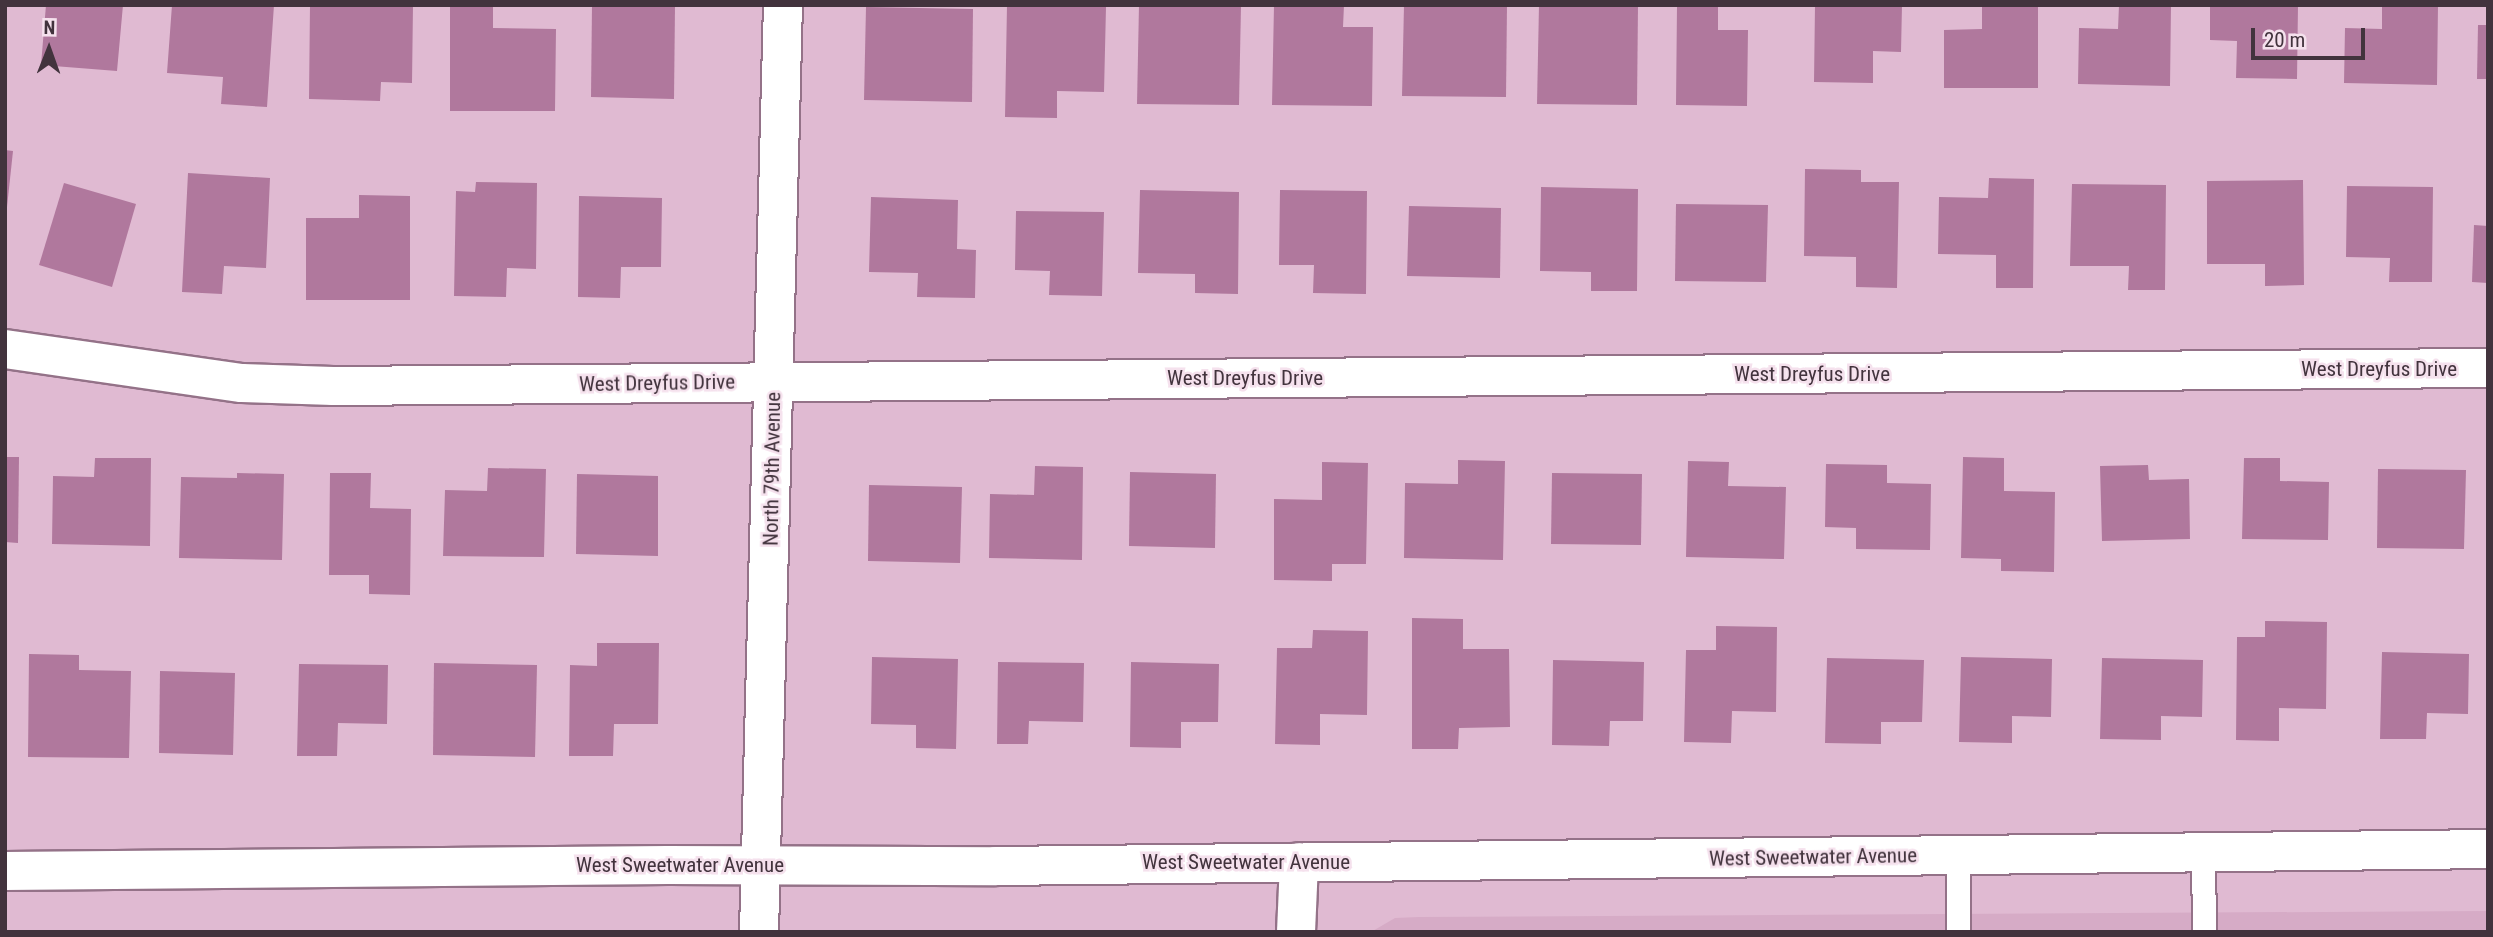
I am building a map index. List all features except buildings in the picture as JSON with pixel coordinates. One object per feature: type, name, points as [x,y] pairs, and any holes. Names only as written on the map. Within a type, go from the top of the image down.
[{"type":"street","name":"North 79th Avenue","points":[[759,932],[783,5]]},
{"type":"street","name":"West Dreyfus Drive","points":[[5,349],[242,383],[403,386],[2488,368]]},
{"type":"street","name":"West Sweetwater Avenue","points":[[5,871],[760,865],[996,866],[2488,849]]},
{"type":"street","points":[[1296,932],[1299,862]]},
{"type":"lane","points":[[2203,852],[2204,932]]},
{"type":"lane","points":[[1958,855],[1958,932]]},
{"type":"shaded area","points":[[2488,911],[2488,932],[1371,932],[1395,918],[1419,917]]}]
